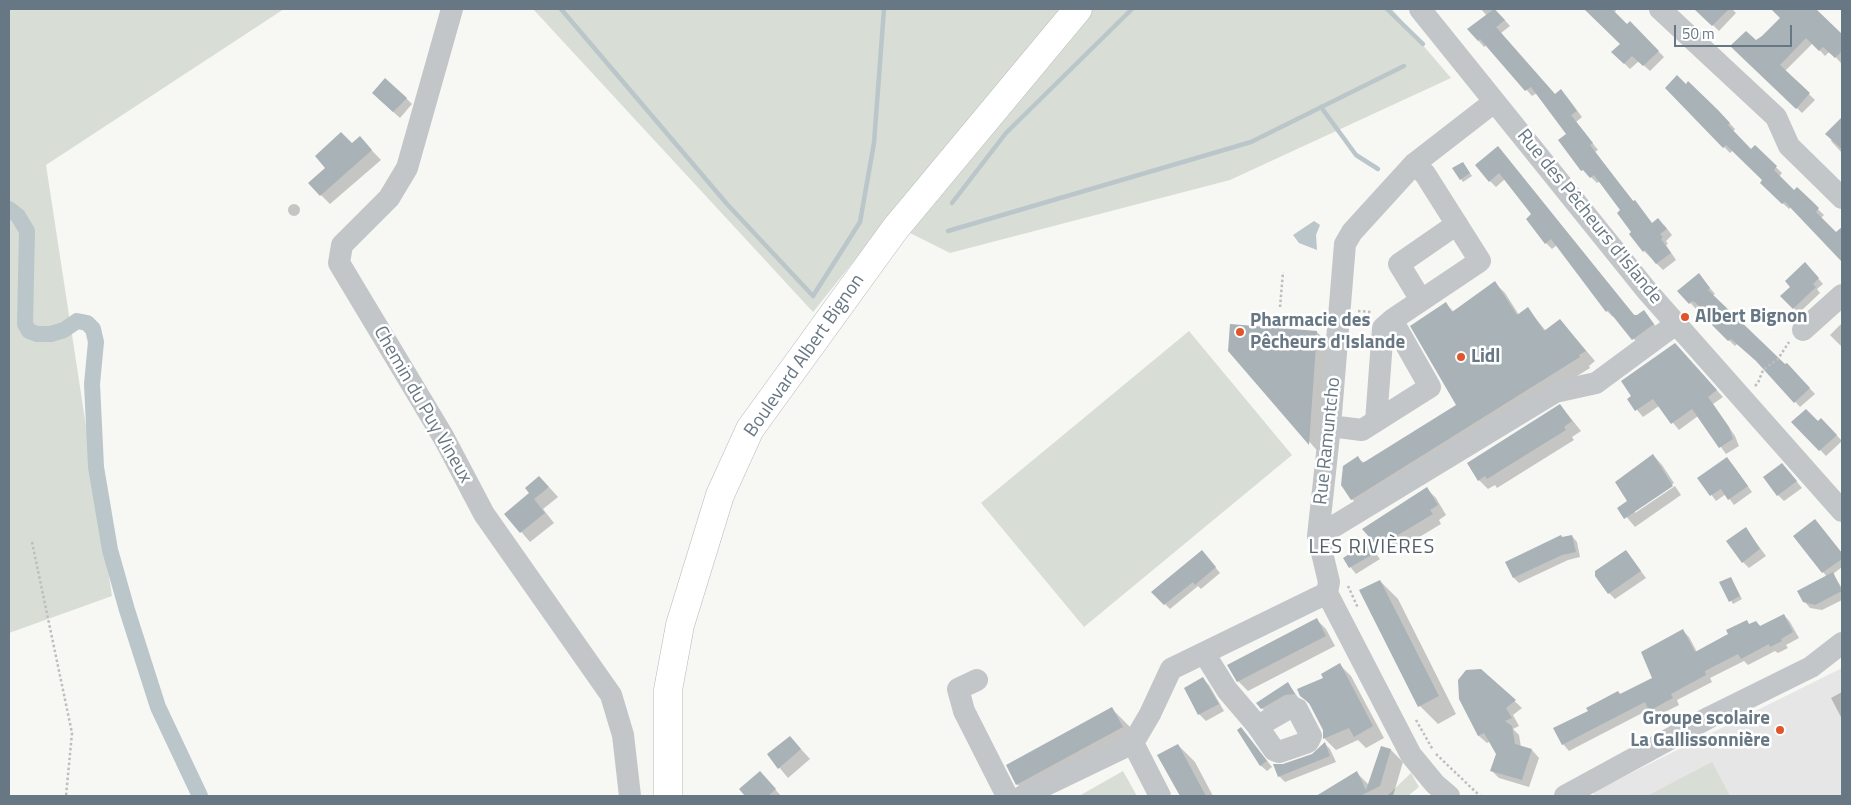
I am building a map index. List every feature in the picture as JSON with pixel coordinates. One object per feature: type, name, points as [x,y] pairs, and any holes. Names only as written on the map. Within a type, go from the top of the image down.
[{"type":"main road","name":"Boulevard Albert Bignon","points":[[668,796],[666,750],[668,690],[680,625],[720,495],[750,430],[895,229],[1078,9]]},
{"type":"street","name":"Chemin du Puy Vineux","points":[[452,9],[406,168],[389,198],[342,246],[339,263],[444,438],[484,514],[611,695],[623,735],[630,796]]},
{"type":"street","name":"Rue des Pêcheurs d'Islande","points":[[1420,9],[1676,324],[1842,511]]},
{"type":"street","points":[[1660,9],[1776,117],[1789,146],[1842,198]]},
{"type":"street","name":"Rue Ramuntcho","points":[[1435,792],[1411,755],[1327,593],[1329,582],[1318,536],[1330,426],[1345,244],[1352,232],[1414,164],[1494,102]]},
{"type":"street","points":[[1376,421],[1384,328],[1392,320],[1480,261],[1425,174],[1414,164]]},
{"type":"street","points":[[1421,300],[1399,264],[1457,224]]},
{"type":"street","points":[[1804,330],[1842,295]]},
{"type":"street","points":[[1330,426],[1362,430],[1430,387],[1392,320]]},
{"type":"street","points":[[1318,536],[1554,392],[1596,383],[1676,324]]},
{"type":"street","points":[[1023,796],[1133,742],[1150,714],[1171,669],[1327,593]]},
{"type":"street","points":[[1565,796],[1710,716],[1811,667],[1842,643]]},
{"type":"street","points":[[1204,653],[1226,690],[1258,726]]},
{"type":"street","points":[[977,680],[958,689],[964,711],[1007,796]]},
{"type":"street","points":[[1133,742],[1160,796]]},
{"type":"path","points":[[1280,307],[1283,272]]},
{"type":"path","points":[[1740,396],[1758,383],[1763,370],[1778,358],[1792,339],[1794,332],[1804,330]]},
{"type":"path","points":[[32,542],[72,733],[69,786],[66,796]]},
{"type":"shaded area","points":[[9,9],[284,9],[46,165],[112,596],[9,633]]},
{"type":"shaded area","points":[[533,9],[1392,9],[1451,78],[1230,180],[950,253],[886,221],[813,312]]},
{"type":"shaded area","points":[[1314,221],[1320,225],[1316,235],[1317,250],[1299,243],[1293,235]]},
{"type":"shaded area","points":[[1189,331],[1292,455],[1084,627],[981,503]]},
{"type":"shaded area","name":"Groupe scolaire La Gallissonnière","points":[[1842,668],[1842,796],[1595,796],[1593,792]]},
{"type":"shaded area","points":[[1712,762],[1730,796],[1647,796]]},
{"type":"shaded area","points":[[1123,771],[1137,796],[1079,796]]},
{"type":"shaded area","points":[[1411,773],[1419,787],[1408,796],[1387,796]]},
{"type":"building","points":[[1494,9],[1505,20],[1496,27],[1555,94],[1561,89],[1577,111],[1571,115],[1593,143],[1590,145],[1652,223],[1658,218],[1667,229],[1660,234],[1663,237],[1661,239],[1671,253],[1656,264],[1645,250],[1643,252],[1629,234],[1631,232],[1617,213],[1620,210],[1594,175],[1590,178],[1583,170],[1581,171],[1558,140],[1566,134],[1531,87],[1525,91],[1480,39],[1478,41],[1467,29]]},
{"type":"building","points":[[1584,9],[1612,9],[1627,24],[1630,21],[1659,51],[1643,66],[1632,56],[1624,64],[1611,52],[1620,44]]},
{"type":"building","points":[[1694,9],[1729,9],[1712,26]]},
{"type":"building","points":[[1771,9],[1816,9],[1842,34],[1842,51],[1835,58],[1823,47],[1819,51],[1806,38],[1780,65],[1810,93],[1796,109],[1730,46],[1746,31],[1756,40],[1762,36],[1780,18]]},
{"type":"building","points":[[1677,75],[1686,84],[1688,81],[1718,110],[1730,123],[1728,125],[1751,149],[1755,145],[1777,166],[1774,170],[1794,190],[1797,187],[1819,208],[1816,212],[1836,232],[1842,227],[1842,262],[1785,202],[1782,204],[1760,183],[1762,180],[1726,145],[1723,148],[1665,88]]},
{"type":"building","points":[[385,78],[407,98],[393,112],[372,93]]},
{"type":"building","points":[[1842,117],[1842,149],[1825,134]]},
{"type":"building","points":[[341,132],[352,143],[360,136],[372,150],[320,196],[308,183],[325,168],[315,156]]},
{"type":"building","points":[[1498,146],[1634,315],[1644,310],[1654,324],[1632,340],[1608,310],[1606,312],[1551,239],[1545,244],[1526,219],[1531,214],[1499,173],[1489,182],[1475,165]]},
{"type":"building","points":[[1463,162],[1470,173],[1460,180],[1452,168]]},
{"type":"building","points":[[1805,262],[1819,278],[1813,284],[1816,287],[1793,309],[1780,296],[1790,287],[1785,281]]},
{"type":"building","points":[[1699,273],[1710,288],[1708,290],[1785,364],[1787,363],[1810,388],[1794,403],[1756,361],[1731,339],[1728,341],[1712,325],[1713,323],[1696,303],[1692,301],[1689,304],[1677,291]]},
{"type":"building","points":[[1495,281],[1517,315],[1528,307],[1544,331],[1560,319],[1586,351],[1579,355],[1580,357],[1351,500],[1341,485],[1343,466],[1358,456],[1362,463],[1366,461],[1456,405],[1410,326],[1446,302],[1452,312]]},
{"type":"building","points":[[1230,324],[1317,331],[1309,445],[1228,351]]},
{"type":"building","points":[[1675,343],[1717,390],[1708,397],[1729,427],[1733,439],[1719,448],[1692,409],[1671,424],[1653,399],[1635,411],[1627,399],[1631,396],[1621,381]]},
{"type":"building","points":[[1560,404],[1572,421],[1564,427],[1566,430],[1487,479],[1485,476],[1478,481],[1467,463]]},
{"type":"building","points":[[1806,409],[1818,421],[1821,418],[1837,435],[1819,451],[1791,422]]},
{"type":"building","points":[[1653,454],[1673,486],[1624,519],[1617,508],[1627,501],[1615,482]]},
{"type":"building","points":[[1727,457],[1748,486],[1728,500],[1721,489],[1710,496],[1697,478]]},
{"type":"building","points":[[1782,463],[1797,481],[1777,496],[1763,477]]},
{"type":"building","points":[[539,476],[549,487],[534,499],[545,513],[520,533],[504,514],[529,493],[525,488]]},
{"type":"building","points":[[1427,487],[1438,505],[1430,510],[1433,514],[1378,547],[1362,529]]},
{"type":"building","points":[[1815,519],[1842,553],[1842,559],[1822,573],[1793,536]]},
{"type":"building","points":[[1746,527],[1760,549],[1742,563],[1726,541]]},
{"type":"building","points":[[1561,535],[1562,537],[1572,535],[1576,552],[1562,555],[1513,578],[1505,562]]},
{"type":"building","points":[[1368,542],[1375,553],[1349,568],[1343,558]]},
{"type":"building","points":[[1202,550],[1216,567],[1195,585],[1193,582],[1164,605],[1151,592]]},
{"type":"building","points":[[1626,550],[1641,571],[1608,594],[1595,576],[1595,571]]},
{"type":"building","points":[[1833,572],[1842,591],[1815,605],[1803,602],[1797,591]]},
{"type":"building","points":[[1731,577],[1740,596],[1729,602],[1719,582]]},
{"type":"building","points":[[1380,580],[1439,696],[1418,707],[1359,590]]},
{"type":"building","points":[[1784,614],[1793,632],[1781,639],[1782,641],[1770,647],[1769,644],[1741,659],[1738,654],[1705,671],[1706,675],[1671,694],[1673,698],[1649,711],[1645,702],[1562,745],[1553,728],[1588,711],[1586,708],[1618,691],[1620,694],[1652,678],[1641,652],[1683,629],[1695,652],[1728,634],[1726,630],[1747,620],[1749,624],[1756,621],[1760,626]]},
{"type":"building","points":[[1317,618],[1326,636],[1237,682],[1227,665]]},
{"type":"building","points":[[1340,663],[1373,726],[1354,737],[1349,728],[1323,739],[1323,730],[1309,703],[1300,696],[1297,689],[1323,678],[1321,674]]},
{"type":"building","points":[[1481,669],[1516,700],[1506,708],[1512,718],[1505,721],[1512,726],[1515,744],[1532,749],[1522,780],[1490,771],[1496,754],[1484,733],[1478,736],[1459,699],[1458,680],[1466,670]]},
{"type":"building","points":[[1203,677],[1219,704],[1198,715],[1184,688]]},
{"type":"building","points":[[1288,682],[1295,694],[1285,695],[1261,709],[1256,703]]},
{"type":"building","points":[[1112,707],[1123,727],[1016,785],[1006,765]]},
{"type":"building","points":[[1241,727],[1267,761],[1260,766],[1237,730]]},
{"type":"building","points":[[790,736],[801,749],[778,769],[767,754]]},
{"type":"building","points":[[1325,742],[1330,756],[1278,777],[1273,764],[1283,764],[1312,754]]},
{"type":"building","points":[[1178,744],[1206,796],[1180,796],[1157,755]]},
{"type":"building","points":[[1381,746],[1391,749],[1380,786],[1360,796],[1316,796],[1357,771],[1366,790]]},
{"type":"building","points":[[760,771],[776,789],[768,796],[745,796],[739,789]]},
{"type":"waterway","points":[[561,9],[727,204],[813,296],[860,222],[874,143],[884,9]]},
{"type":"waterway","points":[[952,203],[1006,133],[1132,9]]},
{"type":"waterway","points":[[1387,9],[1423,44]]},
{"type":"waterway","points":[[948,231],[1251,142],[1404,66]]},
{"type":"waterway","points":[[1321,107],[1356,155],[1378,169]]},
{"type":"waterway","points":[[9,209],[18,216],[27,231],[25,324],[29,331],[37,334],[51,334],[64,330],[77,321],[87,323],[93,329],[96,342],[92,384],[96,467],[110,550],[158,707],[200,796]]},
{"type":"place","name":"Albert Bignon","points":[[1685,317]]},
{"type":"place","name":"Pharmacie des Pêcheurs d'Islande","points":[[1240,332]]},
{"type":"place","name":"Lidl","points":[[1461,357]]},
{"type":"place","name":"Groupe scolaire La Gallissonnière","points":[[1780,730]]},
{"type":"district","name":"LES RIVIÈRES","points":[[1372,548]]}]
